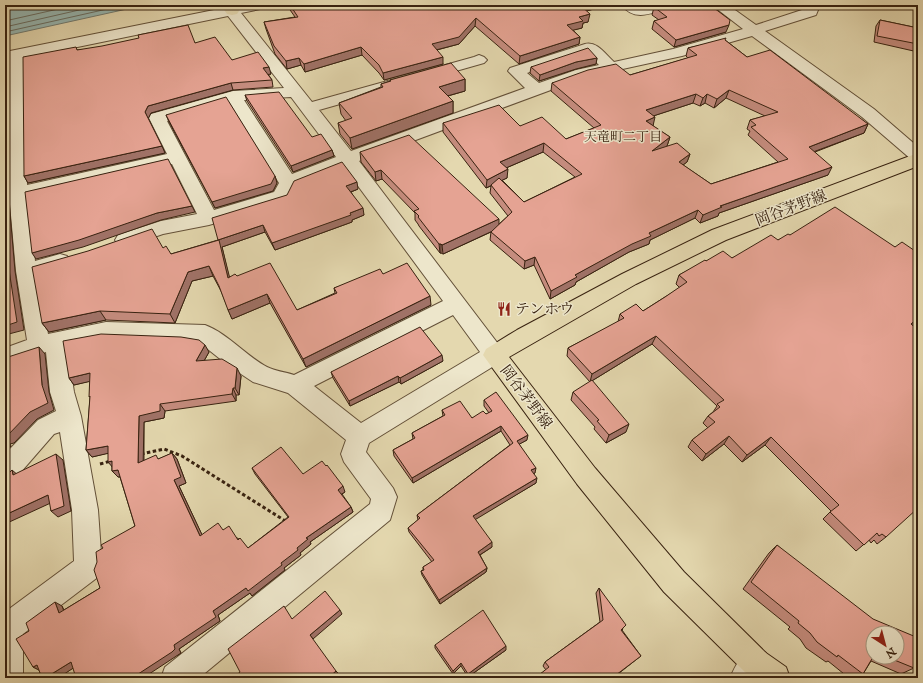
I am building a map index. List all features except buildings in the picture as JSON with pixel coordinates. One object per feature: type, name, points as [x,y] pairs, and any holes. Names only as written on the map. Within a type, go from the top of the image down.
[{"type":"main road","name":"岡谷茅野線","points":[[759,673],[674,582],[586,476],[494,355],[525,336],[629,279],[719,235],[918,157]]},
{"type":"street","points":[[8,678],[9,627],[88,567],[85,510],[69,416],[26,271],[18,193],[10,56],[229,7],[260,5]]},
{"type":"street","points":[[629,5],[638,12],[664,5]]},
{"type":"street","points":[[719,5],[868,113],[918,157]]},
{"type":"street","points":[[109,246],[161,228],[209,218],[281,196],[288,183],[347,159],[582,74],[676,53],[754,30],[811,12],[813,5]]},
{"type":"street","points":[[176,678],[381,511],[384,497],[354,454],[360,436],[494,355],[347,159],[229,7]]},
{"type":"street","points":[[537,90],[516,70],[590,47],[610,67]]},
{"type":"street","points":[[308,108],[480,60]]},
{"type":"street","points":[[209,218],[157,118],[233,96],[295,92]]},
{"type":"street","points":[[233,96],[288,183]]},
{"type":"street","points":[[18,193],[177,157]]},
{"type":"street","points":[[26,271],[79,256]]},
{"type":"street","points":[[295,385],[457,304]]},
{"type":"street","points":[[5,357],[47,342],[106,331],[205,334],[237,359],[261,375],[295,385],[360,436]]},
{"type":"street","points":[[5,472],[46,427],[69,416]]},
{"type":"path","points":[[140,454],[164,449],[182,456],[293,526]]},
{"type":"path","points":[[78,468],[117,460]]},
{"type":"water","points":[[5,5],[145,5],[5,36]]},
{"type":"place","name":"テンホウ","points":[[504,309]]},
{"type":"district","name":"天竜町二丁目","points":[[623,137]]}]
